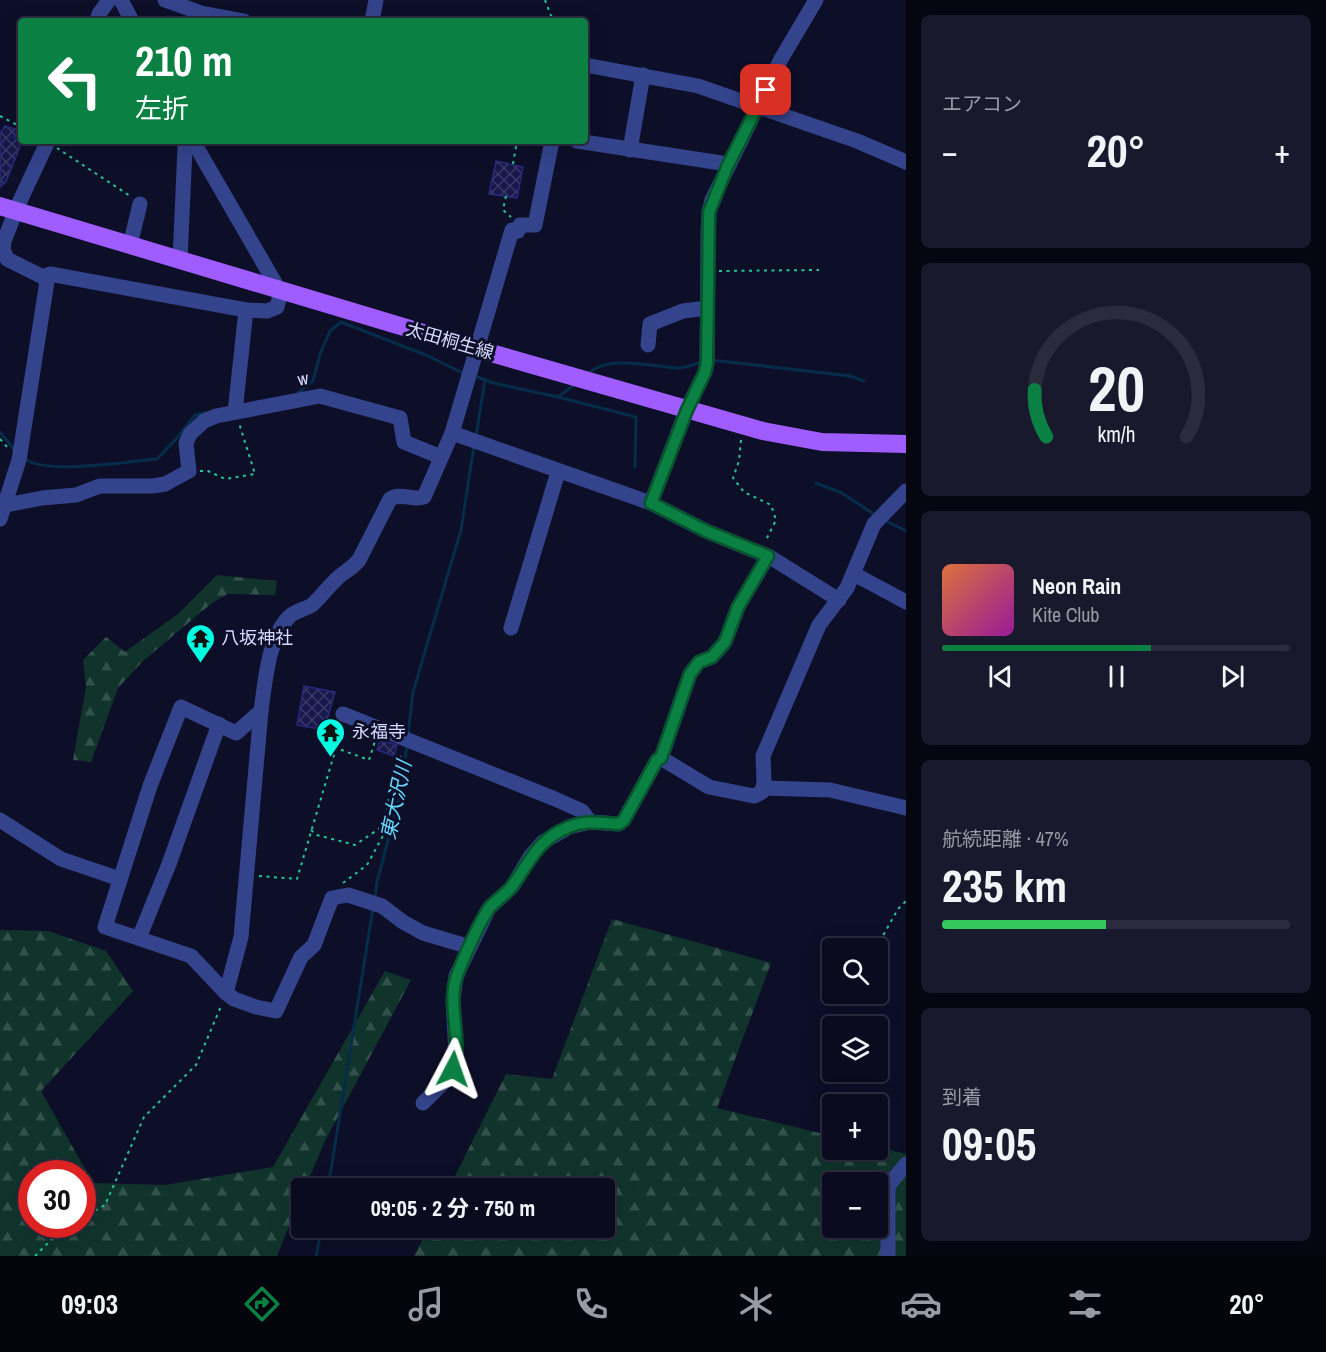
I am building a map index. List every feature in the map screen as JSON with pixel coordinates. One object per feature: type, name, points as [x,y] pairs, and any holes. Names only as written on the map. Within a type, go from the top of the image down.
[{"type":"main road","name":"太田桐生線","points":[[8,208],[477,349],[743,425],[822,442],[906,444]]},
{"type":"street","points":[[98,18],[109,0]]},
{"type":"street","points":[[121,0],[130,18]]},
{"type":"street","points":[[165,0],[201,13],[228,18]]},
{"type":"street","points":[[373,18],[376,0]]},
{"type":"street","points":[[651,503],[687,410],[705,372],[709,212],[728,165],[781,59],[816,0]]},
{"type":"street","points":[[588,66],[698,86],[857,141],[906,162]]},
{"type":"street","points":[[630,150],[644,75]]},
{"type":"street","points":[[588,143],[728,165]]},
{"type":"street","points":[[3,512],[20,452],[46,281],[43,277],[11,262],[4,255],[3,245],[8,208],[46,144]]},
{"type":"street","points":[[180,260],[185,148],[188,144]]},
{"type":"street","points":[[43,277],[50,274],[246,310],[273,310],[280,300],[278,289],[193,144]]},
{"type":"street","points":[[226,993],[241,937],[261,711],[273,646],[281,627],[292,615],[310,606],[341,575],[353,568],[390,499],[397,495],[418,499],[424,497],[452,433],[512,230],[518,231],[520,225],[535,225],[551,144]]},
{"type":"street","points":[[130,245],[140,204]]},
{"type":"street","points":[[648,345],[650,324],[683,311],[707,308]]},
{"type":"street","points":[[235,408],[246,310]]},
{"type":"street","name":"w","points":[[189,471],[186,443],[190,434],[204,421],[235,408],[320,396],[400,418],[404,442],[441,457]]},
{"type":"street","points":[[452,433],[651,503],[706,531],[764,555],[839,600]]},
{"type":"street","points":[[3,512],[42,498],[76,495],[100,486],[165,484],[189,471]]},
{"type":"street","points":[[511,628],[558,472]]},
{"type":"street","points":[[661,758],[709,787],[754,796],[762,792],[763,756],[819,625],[839,600],[854,574],[867,538],[879,518],[906,491]]},
{"type":"street","points":[[423,1103],[450,1076],[456,1062],[453,993],[456,976],[489,908],[512,887],[530,857],[543,842],[569,827],[590,822],[619,824],[624,820],[657,760],[661,758],[690,674],[699,662],[712,657],[725,642],[738,607],[764,555]]},
{"type":"street","points":[[854,574],[906,602]]},
{"type":"street","points":[[261,711],[236,733],[180,707],[150,786],[105,927],[191,956],[226,993],[256,1007],[276,1011],[301,957],[314,945],[332,898],[348,895],[382,906],[403,922],[423,933],[470,947]]},
{"type":"street","points":[[343,714],[405,737],[582,811],[590,822]]},
{"type":"street","points":[[139,938],[169,864],[219,724]]},
{"type":"street","points":[[763,788],[830,790],[906,807]]},
{"type":"street","points":[[0,820],[61,859],[120,879]]},
{"type":"street","points":[[888,1256],[888,1186],[906,1164]]},
{"type":"path","points":[[545,0],[552,18]]},
{"type":"path","points":[[0,117],[18,126]]},
{"type":"path","points":[[52,144],[140,204]]},
{"type":"path","points":[[513,164],[516,144]]},
{"type":"path","points":[[506,196],[503,210],[520,225]]},
{"type":"path","points":[[707,271],[819,270]]},
{"type":"path","points":[[189,471],[208,471],[225,479],[255,474],[235,408]]},
{"type":"path","points":[[743,425],[739,461],[733,478],[744,492],[771,506],[776,520],[764,555]]},
{"type":"path","points":[[248,875],[297,879],[336,748],[369,760],[379,728]]},
{"type":"path","points":[[332,898],[340,885],[367,865],[384,834],[389,797],[405,737]]},
{"type":"path","points":[[311,830],[318,835],[355,845],[373,831],[387,824]]},
{"type":"path","points":[[882,938],[898,909],[906,901]]},
{"type":"path","points":[[96,1210],[105,1205],[144,1117],[196,1065],[226,993]]},
{"type":"path","points":[[35,1256],[53,1238]]},
{"type":"green space","points":[[217,575],[277,581],[275,595],[228,594],[212,603],[143,661],[118,688],[91,762],[73,760],[86,687],[83,660],[106,637],[125,652],[178,614]]},
{"type":"green space","points":[[612,919],[771,963],[717,1108],[822,1134],[822,1160],[888,1160],[888,1150],[906,1154],[906,1256],[414,1256],[423,1238],[615,1238],[615,1178],[454,1178],[506,1074],[552,1079]]},
{"type":"green space","points":[[0,930],[48,931],[106,951],[133,991],[41,1091],[80,1160],[18,1160],[18,1238],[96,1238],[96,1183],[165,1185],[273,1167],[385,971],[411,980],[325,1141],[309,1178],[291,1178],[291,1222],[277,1256],[0,1256]]},
{"type":"building","points":[[5,126],[18,130],[14,137],[18,139],[18,144],[21,144],[6,182],[0,187],[0,133]]},
{"type":"building","points":[[496,161],[523,167],[517,198],[489,194]]},
{"type":"building","points":[[304,686],[335,692],[324,730],[297,725]]},
{"type":"building","points":[[380,740],[397,745],[394,756],[377,750]]},
{"type":"waterway","points":[[298,393],[313,381],[320,354],[330,331],[341,322],[428,356],[465,374]]},
{"type":"waterway","points":[[711,360],[850,376],[864,381]]},
{"type":"waterway","points":[[590,372],[599,367],[620,363],[678,368],[701,362]]},
{"type":"waterway","points":[[475,376],[493,383],[558,397],[574,385]]},
{"type":"waterway","name":"東大沢川","points":[[476,437],[485,379]]},
{"type":"waterway","points":[[558,397],[636,417],[635,467]]},
{"type":"waterway","points":[[24,458],[34,463],[67,467],[157,459],[195,415],[204,413]]},
{"type":"waterway","points":[[0,432],[14,449]]},
{"type":"waterway","name":"東大沢川","points":[[408,735],[413,692],[461,530],[474,446]]},
{"type":"waterway","points":[[816,483],[842,493],[875,515]]},
{"type":"waterway","points":[[886,521],[906,531]]},
{"type":"waterway","name":"東大沢川","points":[[375,899],[377,882],[402,787],[407,744]]},
{"type":"waterway","name":"東大沢川","points":[[330,1178],[373,908]]},
{"type":"waterway","name":"東大沢川","points":[[316,1256],[320,1238]]},
{"type":"place","name":"八坂神社","points":[[200,664]]},
{"type":"place","name":"永福寺","points":[[331,758]]},
{"type":"route","points":[[453,1069],[456,1062],[453,1000],[456,976],[489,908],[512,887],[530,857],[543,842],[569,827],[590,822],[619,824],[624,820],[657,760],[661,758],[690,674],[699,662],[712,657],[725,642],[738,607],[768,556],[706,531],[651,503],[707,363],[708,233],[712,200],[766,90]]}]
